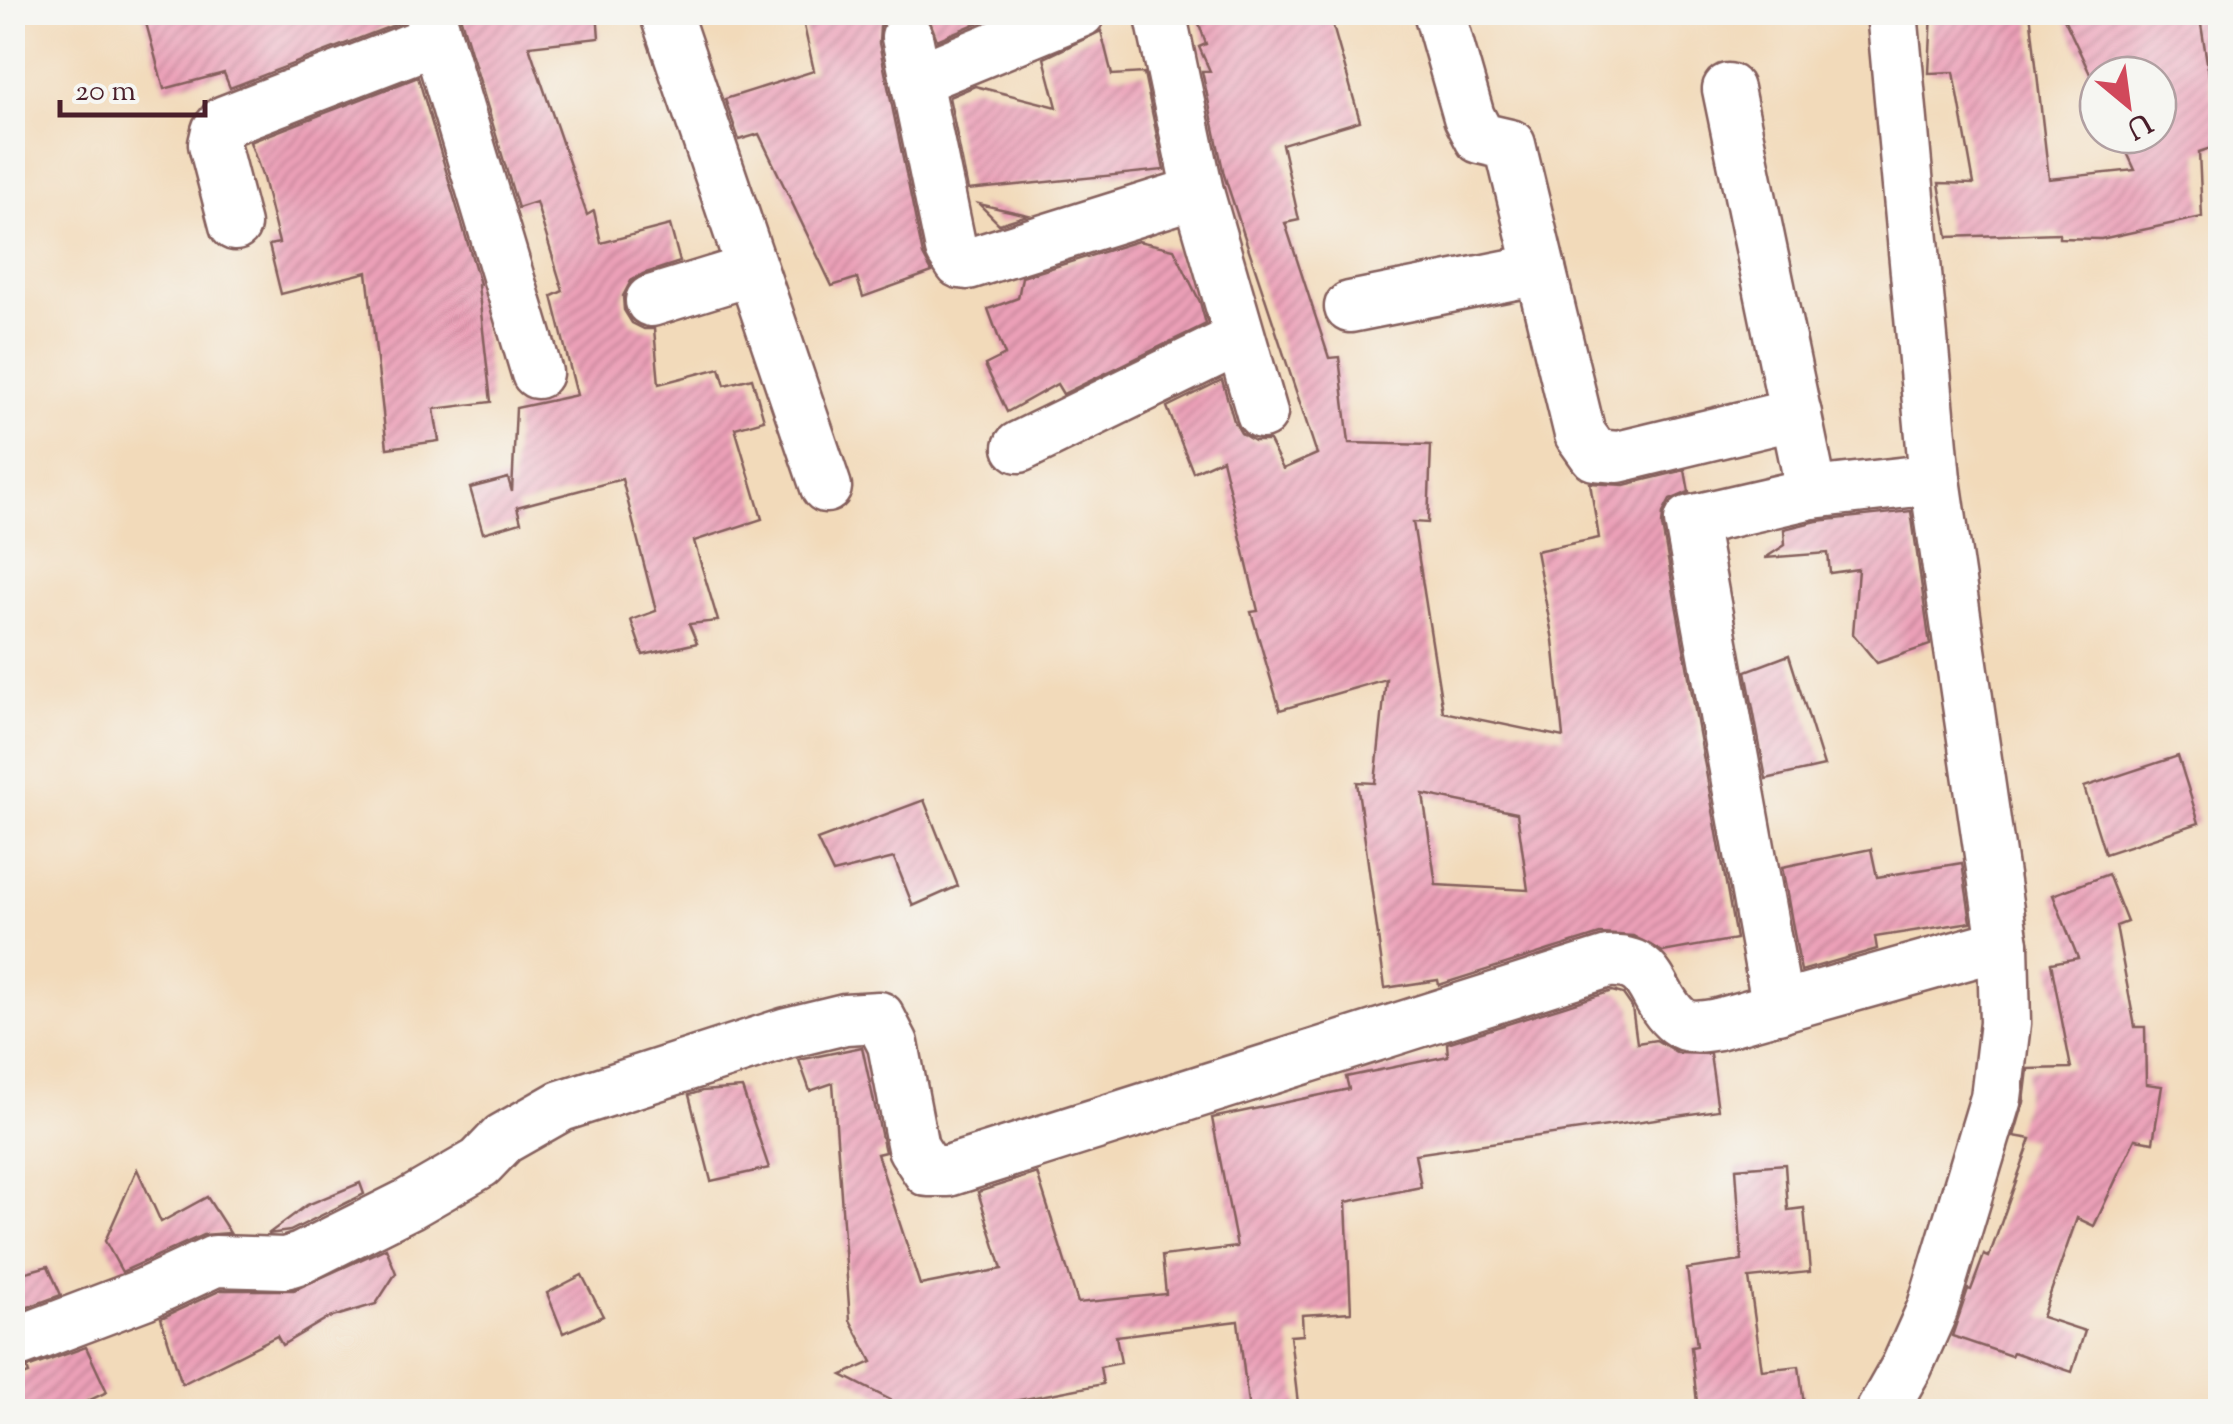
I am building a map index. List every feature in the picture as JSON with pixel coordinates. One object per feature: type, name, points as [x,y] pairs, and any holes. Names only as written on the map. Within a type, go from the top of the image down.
[{"type":"street","points":[[664,12],[826,487]]},
{"type":"street","points":[[1080,12],[912,58],[952,249],[960,264],[1198,192]]},
{"type":"street","points":[[1160,12],[1198,192],[1262,413]]},
{"type":"street","points":[[1439,12],[1468,118],[1480,138],[1510,145],[1580,434],[1595,455],[1618,457],[1796,414]]},
{"type":"street","points":[[1881,1412],[1932,1310],[1996,1098],[2004,1024],[2002,944],[1935,479],[1892,12]]},
{"type":"street","points":[[235,225],[214,144],[225,122],[433,26],[537,373]]},
{"type":"street","points":[[1728,88],[1812,493]]},
{"type":"street","points":[[1350,307],[1540,268]]},
{"type":"street","points":[[650,301],[752,270]]},
{"type":"street","points":[[1020,448],[1238,340]]},
{"type":"street","points":[[1778,1008],[1690,521],[1812,493],[1935,479]]},
{"type":"street","points":[[20,1341],[144,1294],[215,1260],[285,1263],[302,1258],[480,1163],[503,1138],[561,1106],[788,1033],[845,1019],[879,1017],[893,1044],[912,1148],[928,1170],[948,1172],[1608,962],[1625,961],[1640,968],[1678,1022],[1692,1027],[1778,1008],[2002,944]]},
{"type":"building","points":[[143,12],[401,12],[402,22],[230,88],[224,73],[164,89]]},
{"type":"building","points":[[459,12],[597,12],[599,38],[529,46],[587,215],[594,211],[601,243],[670,225],[680,262],[631,281],[623,296],[624,310],[632,323],[654,329],[659,384],[720,368],[725,385],[752,378],[764,420],[735,428],[762,519],[694,541],[718,621],[689,624],[697,643],[643,655],[631,620],[656,611],[622,479],[517,507],[521,522],[483,533],[470,488],[508,478],[512,492],[516,408],[577,395],[552,296],[563,291],[536,202],[518,208]]},
{"type":"building","points":[[801,12],[894,12],[880,27],[879,43],[923,255],[932,272],[863,297],[857,278],[832,286],[759,134],[739,140],[725,99],[814,71]]},
{"type":"building","points":[[921,12],[1003,12],[937,40],[929,19]]},
{"type":"building","points":[[1195,12],[1329,12],[1360,121],[1282,144],[1299,220],[1285,223],[1329,358],[1339,357],[1349,443],[1431,445],[1428,523],[1413,522],[1443,712],[1563,737],[1553,640],[1536,551],[1599,538],[1590,483],[1624,485],[1685,470],[1689,492],[1670,500],[1662,526],[1736,939],[1663,952],[1633,936],[1600,934],[1439,985],[1438,980],[1385,988],[1357,782],[1375,783],[1386,679],[1280,710],[1251,612],[1258,611],[1222,459],[1193,472],[1167,407],[1222,380],[1241,433],[1254,441],[1269,441],[1283,469],[1317,454],[1224,175],[1202,71],[1210,71],[1199,47],[1206,44]],"holes":[[[1423,794],[1517,813],[1528,890],[1436,885]]]},
{"type":"building","points":[[1932,12],[2030,12],[2049,179],[2135,170],[2128,155],[2178,155],[2178,55],[2081,55],[2061,12],[2199,12],[2214,106],[2220,105],[2220,145],[2199,152],[2202,217],[2101,239],[2059,238],[2059,233],[1948,237],[1939,183],[1974,184],[1954,72],[1929,73]]},
{"type":"building","points":[[1101,31],[1112,75],[1144,73],[1164,170],[968,190],[949,97],[975,86],[1057,107],[1044,58]]},
{"type":"building","points":[[418,77],[480,284],[491,402],[434,409],[439,441],[387,448],[367,272],[281,294],[269,245],[279,243],[250,142]]},
{"type":"building","points":[[979,204],[1028,215],[999,224]]},
{"type":"building","points":[[1138,241],[1174,249],[1200,302],[1206,324],[1063,394],[1057,384],[1007,412],[985,365],[1005,355],[988,309],[1018,298],[1022,277]]},
{"type":"building","points":[[1911,511],[1930,645],[1877,663],[1853,634],[1858,569],[1830,573],[1828,553],[1765,558],[1785,545],[1784,529],[1817,521]]},
{"type":"building","points":[[1789,655],[1824,766],[1766,779],[1746,671]]},
{"type":"building","points":[[2178,756],[2199,823],[2105,854],[2084,787]]},
{"type":"building","points":[[924,800],[958,886],[913,906],[894,858],[833,873],[817,840]]},
{"type":"building","points":[[1871,849],[1877,877],[1962,863],[1971,922],[1875,937],[1877,949],[1801,971],[1782,867]]},
{"type":"building","points":[[2108,874],[2127,922],[2116,926],[2135,1027],[2145,1027],[2146,1084],[2162,1086],[2153,1142],[2135,1139],[2094,1226],[2077,1218],[2042,1317],[2085,1331],[2072,1372],[1952,1336],[1968,1289],[1971,1290],[1984,1255],[1989,1257],[2031,1139],[2014,1136],[2028,1069],[2071,1068],[2051,963],[2078,958],[2053,895]]},
{"type":"building","points":[[1612,991],[1623,994],[1632,1007],[1637,1043],[1656,1040],[1678,1053],[1710,1054],[1718,1110],[1415,1154],[1421,1187],[1346,1202],[1351,1312],[1302,1315],[1303,1335],[1290,1336],[1299,1412],[1249,1412],[1238,1321],[1116,1336],[1121,1363],[1100,1367],[1103,1384],[1014,1401],[1016,1412],[914,1412],[842,1375],[872,1362],[850,1320],[833,1083],[810,1091],[799,1060],[862,1047],[885,1152],[877,1154],[920,1285],[1002,1269],[978,1192],[1037,1173],[1078,1303],[1166,1294],[1162,1256],[1237,1247],[1212,1118],[1349,1089],[1346,1077],[1448,1056],[1447,1043]]},
{"type":"building","points":[[742,1088],[769,1168],[711,1181],[689,1095]]},
{"type":"building","points":[[1785,1164],[1788,1210],[1804,1208],[1810,1272],[1749,1278],[1762,1370],[1799,1366],[1805,1412],[1698,1412],[1691,1347],[1697,1346],[1687,1269],[1742,1261],[1736,1168]]},
{"type":"building","points":[[137,1169],[161,1222],[207,1197],[230,1233],[203,1235],[122,1272],[105,1241]]},
{"type":"building","points":[[360,1183],[364,1194],[290,1231],[268,1234],[307,1205]]},
{"type":"building","points":[[386,1248],[396,1273],[376,1304],[326,1319],[282,1345],[277,1336],[182,1384],[161,1318],[221,1290],[294,1290]]},
{"type":"building","points":[[48,1266],[61,1295],[12,1313],[12,1276]]},
{"type":"building","points":[[582,1275],[603,1316],[563,1333],[547,1293]]},
{"type":"building","points":[[86,1347],[107,1392],[65,1412],[12,1412],[12,1380],[29,1374],[27,1368]]}]
